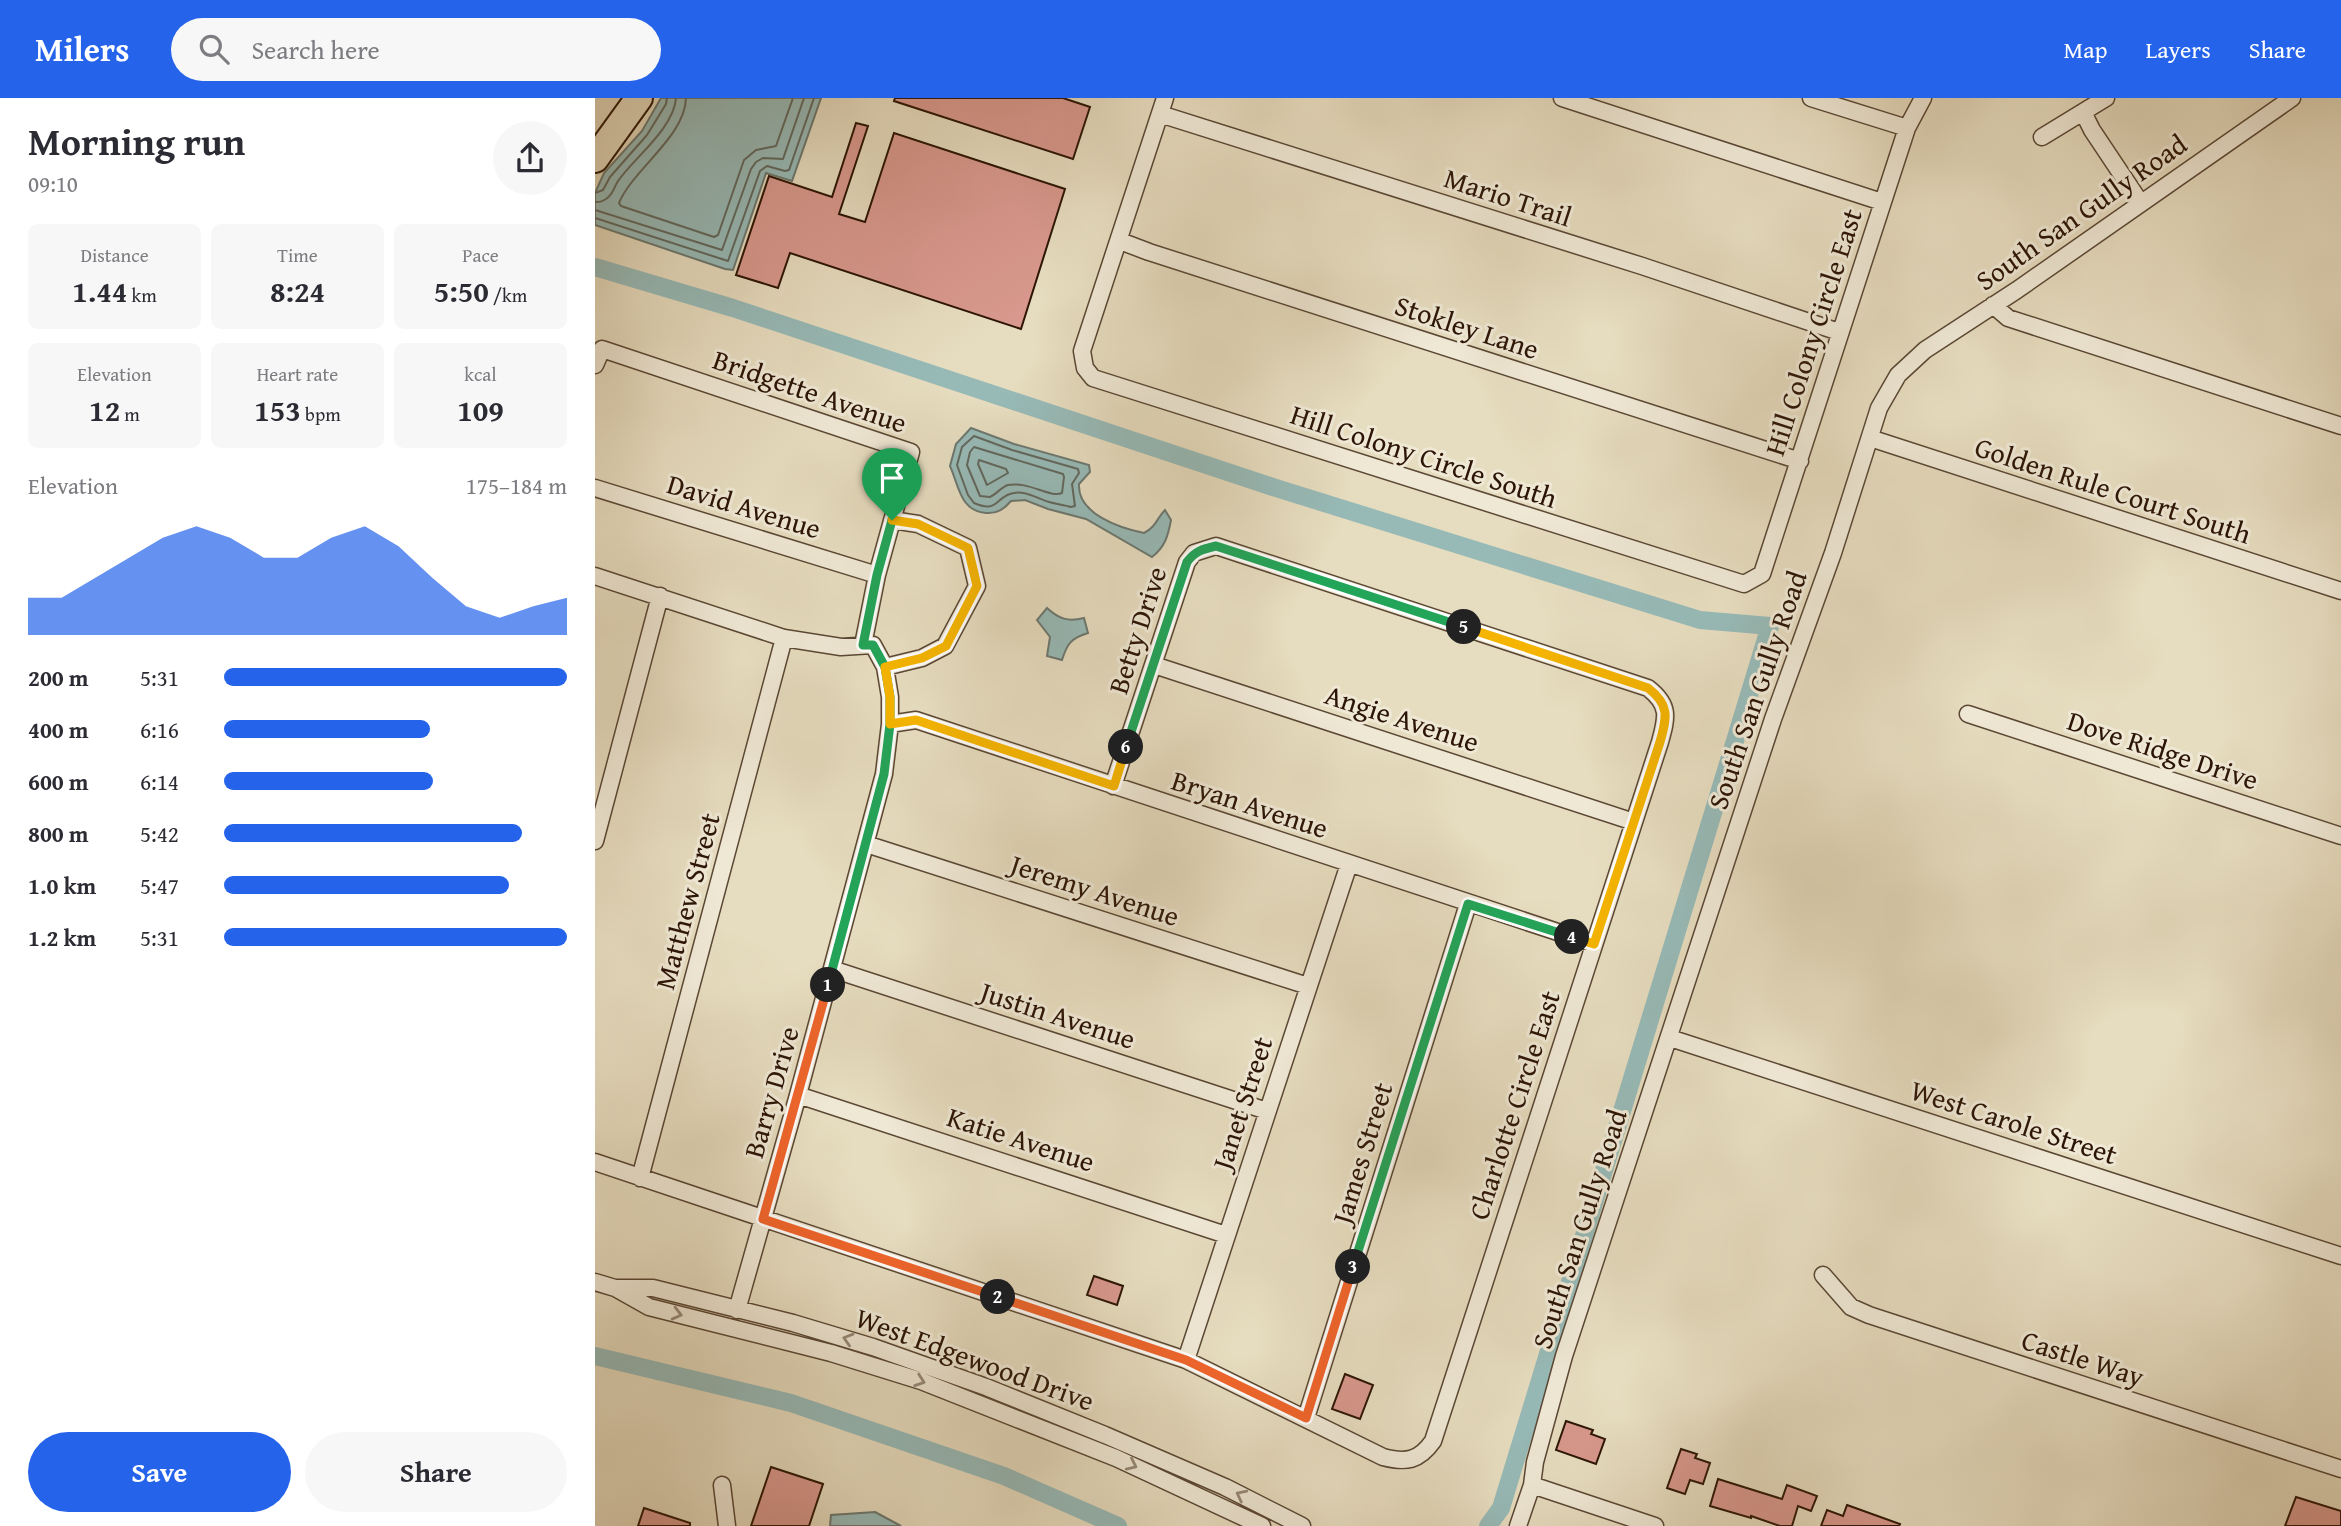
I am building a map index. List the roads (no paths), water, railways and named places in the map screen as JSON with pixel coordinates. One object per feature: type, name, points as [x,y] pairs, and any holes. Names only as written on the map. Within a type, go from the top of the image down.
[{"type":"main road","points":[[595,159],[639,98]]},
{"type":"street","points":[[1120,241],[1165,98]]},
{"type":"street","points":[[1562,98],[1882,202]]},
{"type":"street","points":[[1811,98],[1907,128]]},
{"type":"street","name":"Hill Colony Circle East","points":[[1753,581],[1762,574],[1907,128],[1923,98]]},
{"type":"street","points":[[2042,137],[2106,98]]},
{"type":"street","name":"South San Gully Road","points":[[1518,1526],[1532,1485],[1535,1462],[1564,1356],[1773,719],[1833,553],[1879,408],[1898,375],[1925,351],[2292,98]]},
{"type":"street","points":[[2083,112],[2140,202]]},
{"type":"street","name":"Mario Trail","points":[[1160,114],[1642,266],[1839,332]]},
{"type":"street","name":"Hill Colony Circle South","points":[[1120,241],[1082,351],[1085,368],[1093,378],[1733,582],[1744,584],[1753,581]]},
{"type":"street","name":"Stokley Lane","points":[[1120,241],[1149,253],[1800,461]]},
{"type":"street","points":[[1993,305],[2008,318],[2341,426]]},
{"type":"street","name":"Bridgette Avenue","points":[[595,365],[602,349],[911,452],[877,575],[863,645]]},
{"type":"street","name":"Golden Rule Court South","points":[[1870,438],[2341,589]]},
{"type":"street","name":"David Avenue","points":[[595,488],[877,575]]},
{"type":"street","points":[[595,576],[784,638],[841,647],[873,645],[885,667],[922,658],[946,646],[977,586],[968,548],[918,524],[892,520]]},
{"type":"street","name":"Betty Drive","points":[[1114,786],[1187,562],[1194,553],[1216,546],[1295,572]]},
{"type":"street","name":"Charlotte Circle East","points":[[1295,572],[1648,688],[1659,697],[1665,709],[1666,720],[1433,1441],[1427,1450],[1415,1459],[1396,1461],[1358,1446],[1306,1418]]},
{"type":"street","points":[[595,841],[660,596]]},
{"type":"street","name":"Matthew Street","points":[[640,1178],[784,638]]},
{"type":"street","name":"Angie Avenue","points":[[1154,665],[1634,822]]},
{"type":"street","name":"Barry Drive","points":[[737,1310],[884,774],[890,724],[890,697],[885,667]]},
{"type":"street","name":"Dove Ridge Drive","points":[[1968,714],[2341,836]]},
{"type":"street","name":"Bryan Avenue","points":[[890,724],[916,720],[1594,944]]},
{"type":"street","name":"Jeremy Avenue","points":[[866,844],[1308,986]]},
{"type":"street","name":"Janet Street","points":[[1186,1360],[1349,864]]},
{"type":"street","name":"James Street","points":[[1306,1418],[1468,904]]},
{"type":"street","name":"Justin Avenue","points":[[832,969],[1267,1111]]},
{"type":"street","name":"West Carole Street","points":[[1670,1038],[2341,1256]]},
{"type":"street","name":"Katie Avenue","points":[[798,1095],[1226,1235]]},
{"type":"street","points":[[595,1163],[1186,1360],[1306,1418]]},
{"type":"street","name":"Castle Way","points":[[1822,1275],[1851,1307],[1869,1315],[2341,1469]]},
{"type":"street","name":"West Edgewood Drive","points":[[595,1282],[615,1288],[649,1307],[831,1353],[944,1390],[1116,1458],[1262,1526]]},
{"type":"street","name":"West Edgewood Drive","points":[[615,1288],[653,1288],[793,1323],[860,1343],[986,1387],[1225,1487],[1302,1526]]},
{"type":"street","points":[[722,1485],[727,1526]]},
{"type":"street","points":[[1532,1485],[1655,1526]]},
{"type":"water","points":[[661,98],[821,98],[792,181],[766,173],[733,270],[595,225],[595,193],[604,173],[642,131]]},
{"type":"water","points":[[971,428],[1014,444],[1089,465],[1090,472],[1079,484],[1080,495],[1092,511],[1112,523],[1144,533],[1165,510],[1171,520],[1163,545],[1152,557],[1086,519],[1025,500],[1011,501],[994,513],[971,508],[962,496],[950,466],[956,444]]},
{"type":"water","points":[[1047,608],[1064,619],[1084,618],[1088,633],[1071,642],[1062,660],[1047,656],[1050,637],[1037,620]]},
{"type":"water","points":[[875,1512],[901,1526],[830,1526],[831,1515]]},
{"type":"waterway","points":[[595,267],[733,308],[1276,488],[1700,620],[1770,626],[1501,1508],[1488,1526]]},
{"type":"waterway","points":[[595,1356],[791,1403],[1004,1476],[1118,1526]]}]
